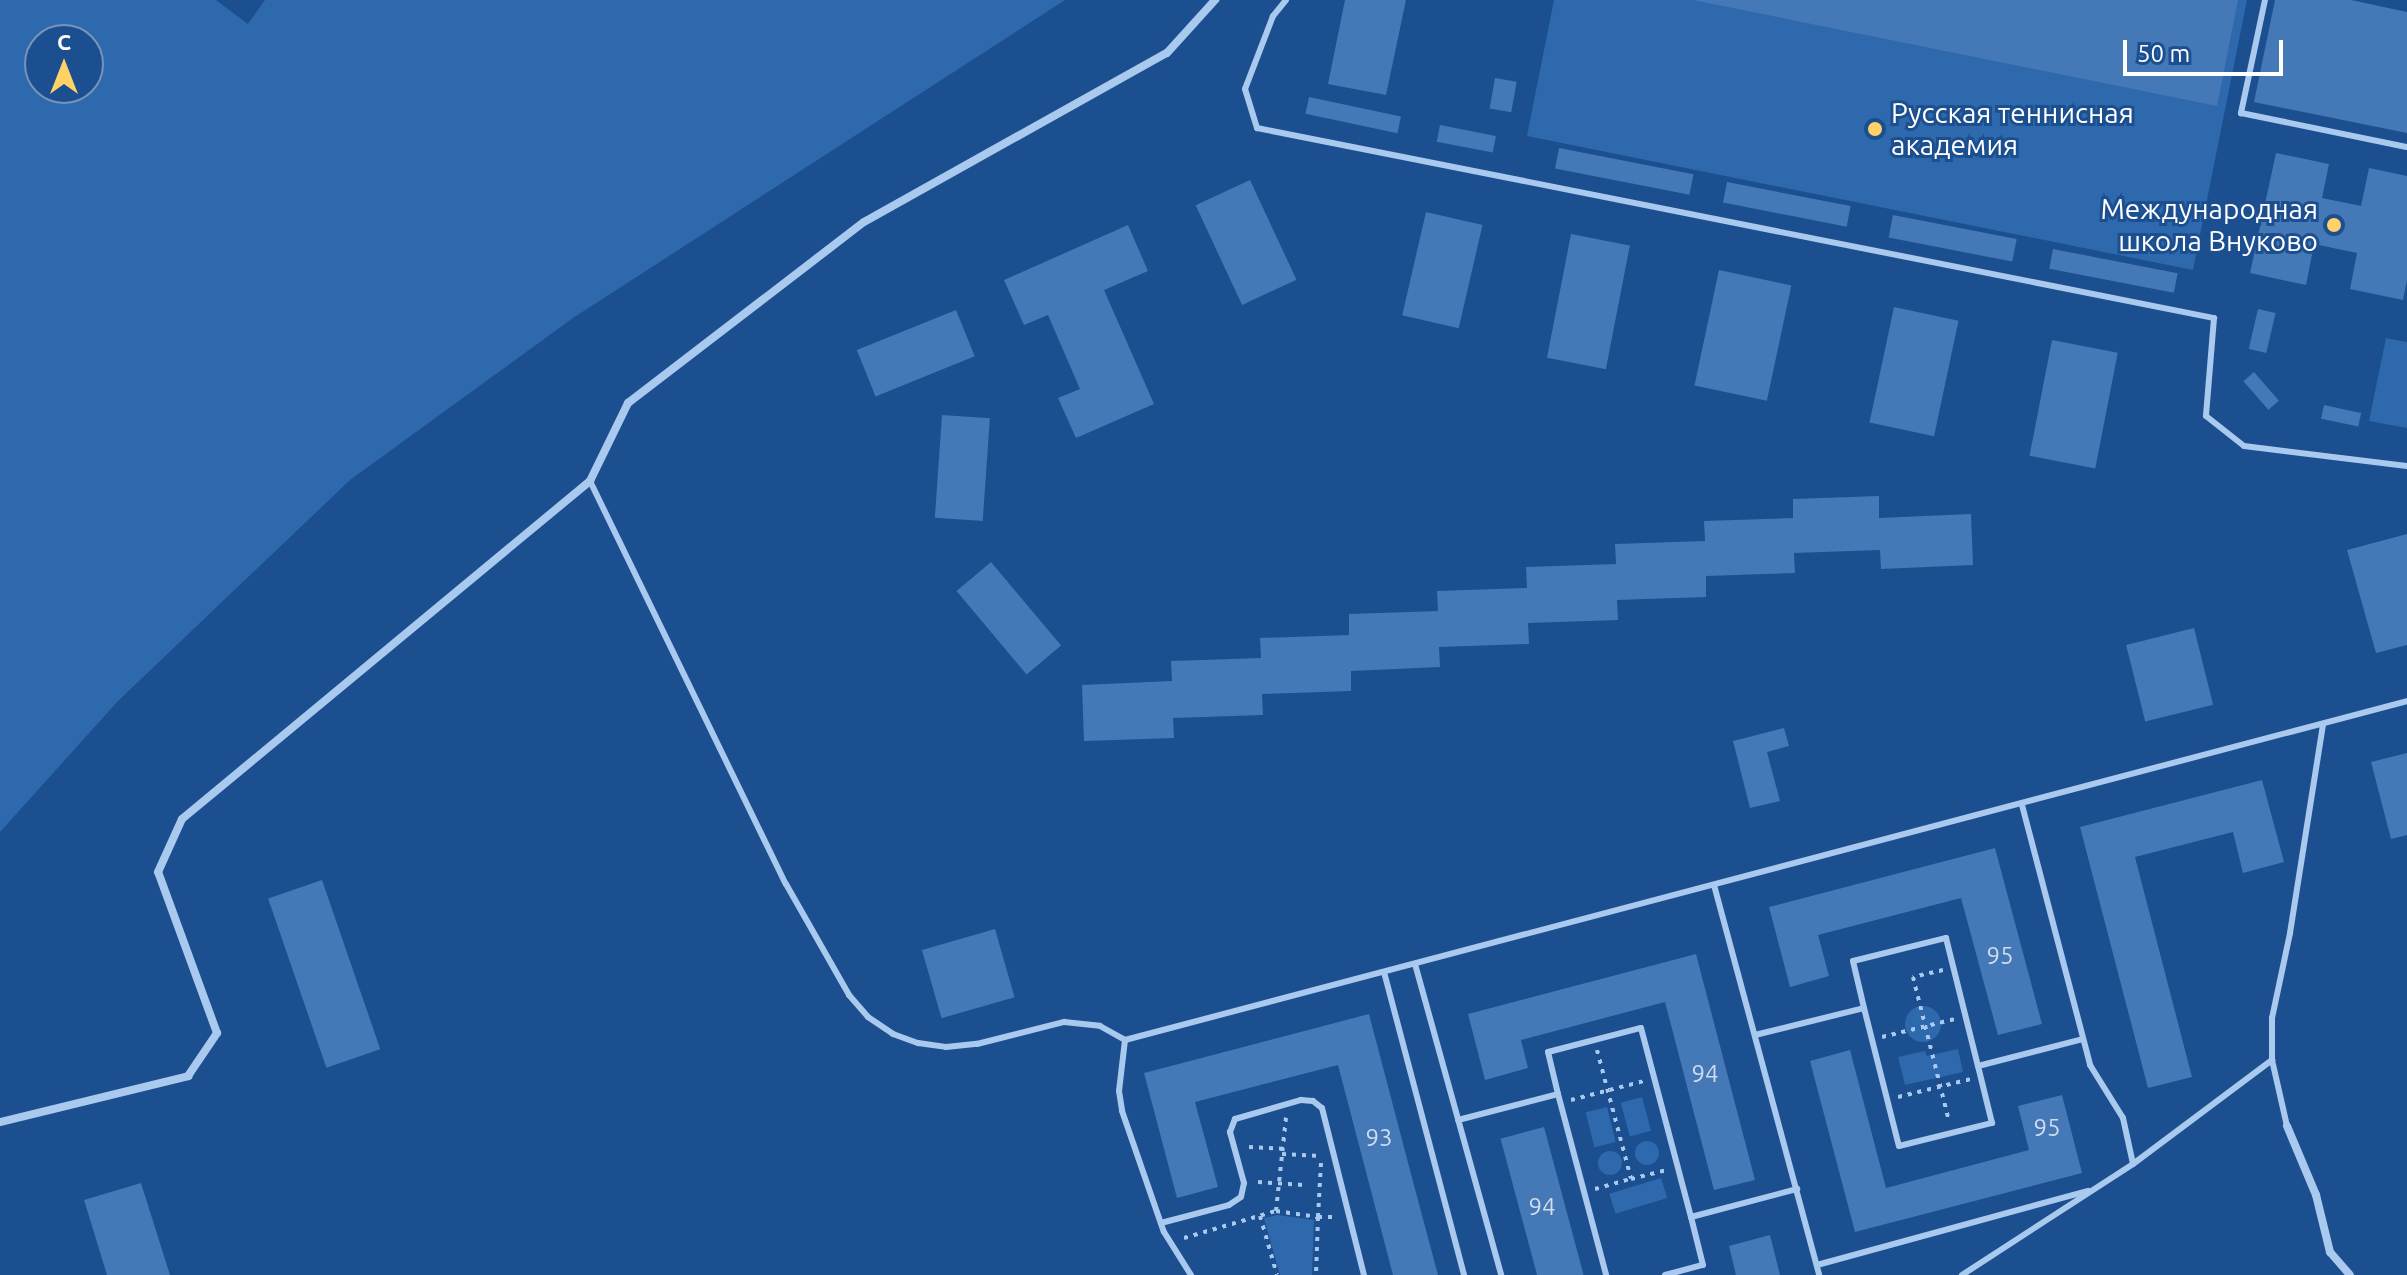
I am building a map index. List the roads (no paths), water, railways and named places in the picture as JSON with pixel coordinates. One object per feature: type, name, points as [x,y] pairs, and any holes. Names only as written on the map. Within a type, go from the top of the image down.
[{"type":"street","points":[[0,1122],[188,1076],[217,1033],[158,872],[182,819],[590,481],[628,403],[864,222],[1167,53],[1215,0]]},
{"type":"street","points":[[2287,1126],[2316,1195],[2330,1252],[2350,1275]]},
{"type":"lane","points":[[1286,0],[1273,16],[1245,89],[1257,128],[2214,318],[2206,416],[2244,446],[2407,466]]},
{"type":"lane","points":[[2265,0],[2241,113],[2407,147]]},
{"type":"lane","points":[[590,481],[786,884],[849,995],[868,1017],[893,1034],[918,1043],[946,1047],[977,1044],[1064,1022],[1100,1026],[1125,1040],[2407,701]]},
{"type":"lane","points":[[2287,1126],[2272,1060],[2272,1018],[2290,933],[2323,725]]},
{"type":"lane","points":[[2022,805],[2090,1065],[2123,1118],[2133,1164]]},
{"type":"lane","points":[[1714,885],[1819,1275]]},
{"type":"lane","points":[[1946,938],[1992,1123],[1899,1146],[1864,1008],[1853,961],[1946,938]]},
{"type":"lane","points":[[1415,964],[1501,1275]]},
{"type":"lane","points":[[1384,972],[1464,1275]]},
{"type":"lane","points":[[1755,1035],[1864,1008]]},
{"type":"lane","points":[[1606,1275],[1548,1052],[1641,1028],[1703,1265],[1665,1275]]},
{"type":"lane","points":[[1978,1066],[2083,1039]]},
{"type":"lane","points":[[1125,1040],[1120,1100],[1161,1223],[1191,1275]]},
{"type":"lane","points":[[1962,1275],[2133,1164],[2272,1060]]},
{"type":"lane","points":[[1458,1120],[1558,1094]]},
{"type":"lane","points":[[1161,1223],[1236,1202],[1243,1191],[1243,1181],[1230,1127],[1235,1119],[1308,1100],[1322,1108],[1364,1275]]},
{"type":"lane","points":[[1817,1265],[2096,1188]]},
{"type":"lane","points":[[1691,1217],[1797,1189]]},
{"type":"place","name":"Русская теннисная академия","points":[[1875,129]]},
{"type":"place","name":"Международная школа Внуково","points":[[2334,225]]}]
